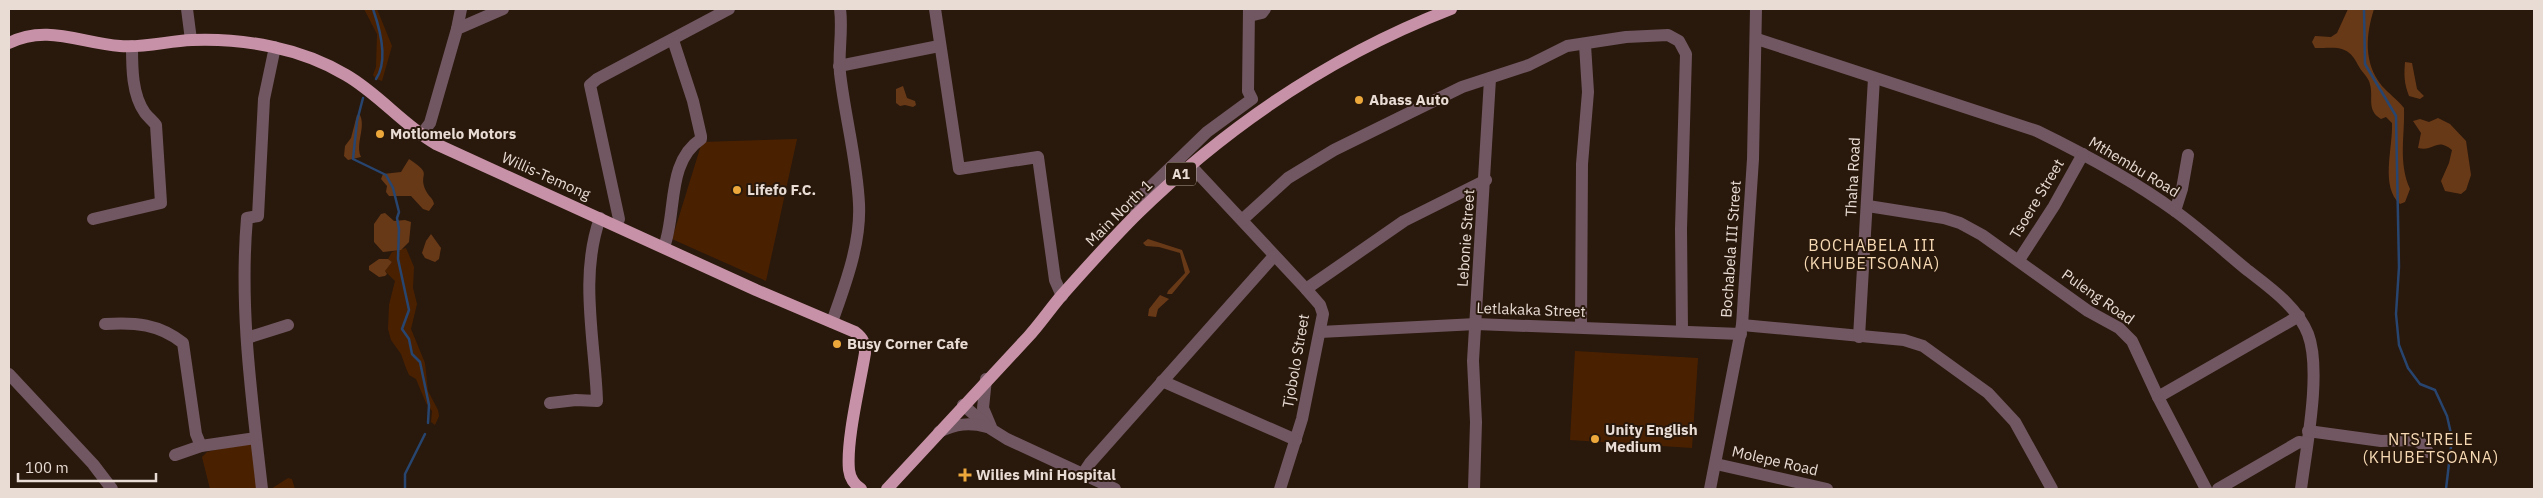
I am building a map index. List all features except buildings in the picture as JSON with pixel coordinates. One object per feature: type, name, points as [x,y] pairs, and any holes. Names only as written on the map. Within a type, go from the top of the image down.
[{"type":"main road","name":"Main North 1","points":[[887,489],[986,379],[1029,336],[1062,296],[1136,215],[1191,166],[1259,110],[1308,78],[1387,36],[1451,9]]},
{"type":"main road","name":"Willis-Temong","points":[[9,43],[36,34],[49,33],[96,43],[132,46],[191,40],[242,41],[275,48],[326,64],[345,74],[378,98],[421,135],[600,218],[855,332],[865,344],[850,444],[847,489]]},
{"type":"main road","points":[[849,469],[851,478],[861,489]]},
{"type":"street","points":[[187,9],[191,40]]},
{"type":"street","points":[[421,135],[430,122],[457,29],[460,9]]},
{"type":"street","points":[[457,29],[503,9]]},
{"type":"street","points":[[616,225],[619,219],[590,85],[597,79],[729,9]]},
{"type":"street","points":[[832,322],[845,284],[854,248],[859,206],[840,66],[842,37],[840,9]]},
{"type":"street","points":[[935,9],[959,170],[1038,157],[1055,280],[1062,296]]},
{"type":"street","points":[[1136,215],[1135,204],[1143,194],[1207,132],[1252,99],[1248,91],[1249,12],[1262,13],[1265,9]]},
{"type":"street","name":"Bochabela III Street","points":[[1710,489],[1742,330],[1753,159],[1757,39],[1756,9]]},
{"type":"street","points":[[1242,220],[1288,178],[1334,150],[1462,87],[1529,65],[1567,46],[1585,45],[1626,37],[1668,35],[1679,41],[1686,54],[1681,229],[1682,330]]},
{"type":"street","name":"Mthembu Road","points":[[1757,39],[2037,131],[2083,154],[2175,211],[2276,294],[2299,316],[2308,335],[2312,350],[2313,374],[2301,489]]},
{"type":"street","points":[[664,247],[670,232],[673,195],[684,155],[692,145],[701,139],[693,101],[673,40]]},
{"type":"street","points":[[1581,327],[1582,164],[1588,92],[1585,45]]},
{"type":"street","points":[[93,219],[161,203],[156,125],[145,113],[137,94],[132,66],[132,46]]},
{"type":"street","points":[[840,66],[940,46]]},
{"type":"street","points":[[262,489],[252,420],[244,280],[246,218],[258,216],[264,99],[275,48]]},
{"type":"street","name":"Lebonie Street","points":[[1474,489],[1476,422],[1473,361],[1486,180],[1490,78]]},
{"type":"street","name":"Thaha Road","points":[[1858,337],[1868,206],[1874,78]]},
{"type":"street","name":"Tsoere Street","points":[[2019,260],[2054,206],[2083,154]]},
{"type":"street","points":[[2175,211],[2182,189],[2188,155]]},
{"type":"street","name":"Tjobolo Street","points":[[1191,166],[1306,289],[1320,305],[1323,314],[1296,440],[1280,489]]},
{"type":"street","points":[[1306,289],[1404,221],[1486,180]]},
{"type":"street","name":"Puleng Road","points":[[1868,206],[1944,218],[1960,223],[2019,260],[2088,311],[2119,328],[2132,341],[2158,397],[2206,489]]},
{"type":"street","points":[[550,403],[576,400],[597,402],[596,361],[589,315],[592,254],[600,218]]},
{"type":"street","points":[[1082,475],[1090,463],[1274,256]]},
{"type":"street","points":[[2158,397],[2299,316]]},
{"type":"street","points":[[105,324],[131,322],[158,327],[183,343],[196,434],[201,446]]},
{"type":"street","name":"Letlakaka Street","points":[[1320,332],[1476,324],[1742,330],[1904,340],[1923,346],[1988,393],[2015,422],[2052,489]]},
{"type":"street","points":[[246,338],[288,325]]},
{"type":"street","points":[[10,378],[93,464],[112,489]]},
{"type":"street","points":[[986,379],[983,408],[992,429]]},
{"type":"street","points":[[1162,381],[1296,440]]},
{"type":"street","points":[[963,405],[992,429],[1082,475],[1115,489]]},
{"type":"street","points":[[939,432],[953,426],[968,424],[992,429]]},
{"type":"street","points":[[2218,489],[2307,437],[2381,441],[2414,440],[2421,443],[2428,452]]},
{"type":"street","points":[[175,455],[201,446],[256,438]]},
{"type":"street","name":"Molepe Road","points":[[1716,464],[1826,489]]},
{"type":"shaded area","points":[[364,9],[377,9],[392,46],[382,81],[376,79],[373,75],[376,67],[377,34]]},
{"type":"shaded area","points":[[2348,9],[2374,9],[2368,38],[2369,58],[2372,68],[2382,86],[2404,108],[2403,159],[2406,179],[2410,189],[2405,202],[2400,204],[2390,187],[2389,177],[2392,123],[2386,117],[2381,119],[2373,111],[2369,81],[2350,53],[2346,50],[2335,48],[2315,48],[2312,42],[2315,36],[2331,37],[2337,33]]},
{"type":"shaded area","points":[[2405,62],[2412,63],[2417,89],[2424,96],[2420,99],[2409,96],[2405,79]]},
{"type":"shaded area","points":[[903,86],[907,98],[915,101],[916,105],[913,107],[900,106],[896,103],[896,89]]},
{"type":"shaded area","points":[[357,115],[360,115],[362,120],[359,147],[361,157],[348,160],[344,156],[345,146],[351,138]]},
{"type":"shaded area","points":[[2438,118],[2450,124],[2466,141],[2471,175],[2466,190],[2461,194],[2445,191],[2441,181],[2449,163],[2452,150],[2442,145],[2424,149],[2418,148],[2421,133],[2413,121],[2420,119],[2429,122]]},
{"type":"shaded area","name":"Lifefo F.C.","points":[[797,139],[766,281],[672,239],[702,142]]},
{"type":"shaded area","points":[[409,159],[421,168],[424,174],[423,180],[426,191],[434,204],[429,211],[423,209],[411,196],[389,196],[386,192],[387,186],[381,179],[383,174],[401,172]]},
{"type":"shaded area","points":[[385,213],[394,221],[405,220],[411,222],[409,242],[401,250],[383,252],[374,242],[374,224],[381,214]]},
{"type":"shaded area","points":[[431,234],[441,248],[439,259],[435,262],[425,258],[422,253],[426,241]]},
{"type":"shaded area","points":[[1148,239],[1182,250],[1190,272],[1172,294],[1167,294],[1185,273],[1180,253],[1159,247],[1146,246],[1143,243]]},
{"type":"shaded area","points":[[406,248],[414,267],[413,288],[417,304],[411,329],[425,363],[428,391],[438,410],[439,416],[435,425],[431,422],[432,411],[426,403],[416,379],[409,375],[401,354],[391,340],[388,329],[389,305],[395,281],[385,271],[392,262],[388,259],[392,252]]},
{"type":"shaded area","points":[[379,259],[388,259],[392,262],[385,271],[387,274],[385,276],[379,277],[369,270],[369,266]]},
{"type":"shaded area","points":[[1160,295],[1169,299],[1158,309],[1156,317],[1148,316],[1149,309]]},
{"type":"shaded area","points":[[1575,351],[1698,358],[1692,448],[1570,440]]},
{"type":"shaded area","points":[[251,441],[258,489],[210,489],[202,457],[207,452]]},
{"type":"shaded area","points":[[288,478],[292,479],[295,489],[271,489]]},
{"type":"waterway","points":[[373,9],[383,54],[380,71],[376,79]]},
{"type":"waterway","points":[[2364,9],[2365,64],[2396,116],[2399,267],[2396,314],[2399,345],[2408,368],[2420,384],[2435,390],[2447,416],[2452,438],[2446,489]]},
{"type":"waterway","points":[[363,98],[357,121],[353,159],[386,175],[393,188],[399,212],[397,218],[399,229],[398,259],[409,310],[402,329],[409,339],[412,354],[420,362],[429,405],[428,423]]},
{"type":"waterway","points":[[405,489],[405,474],[425,434]]},
{"type":"place","name":"Abass Auto","points":[[1359,100]]},
{"type":"place","name":"Motlomelo Motors","points":[[380,134]]},
{"type":"place","name":"Lifefo F.C.","points":[[737,190]]},
{"type":"place","name":"Busy Corner Cafe","points":[[837,344]]},
{"type":"place","name":"Unity English Medium","points":[[1595,439]]},
{"type":"place","name":"Wilies Mini Hospital","points":[[965,475]]},
{"type":"district","name":"BOCHABELA III (KHUBETSOANA)","points":[[1872,254]]},
{"type":"district","name":"NTS'IRELE (KHUBETSOANA)","points":[[2431,448]]}]
